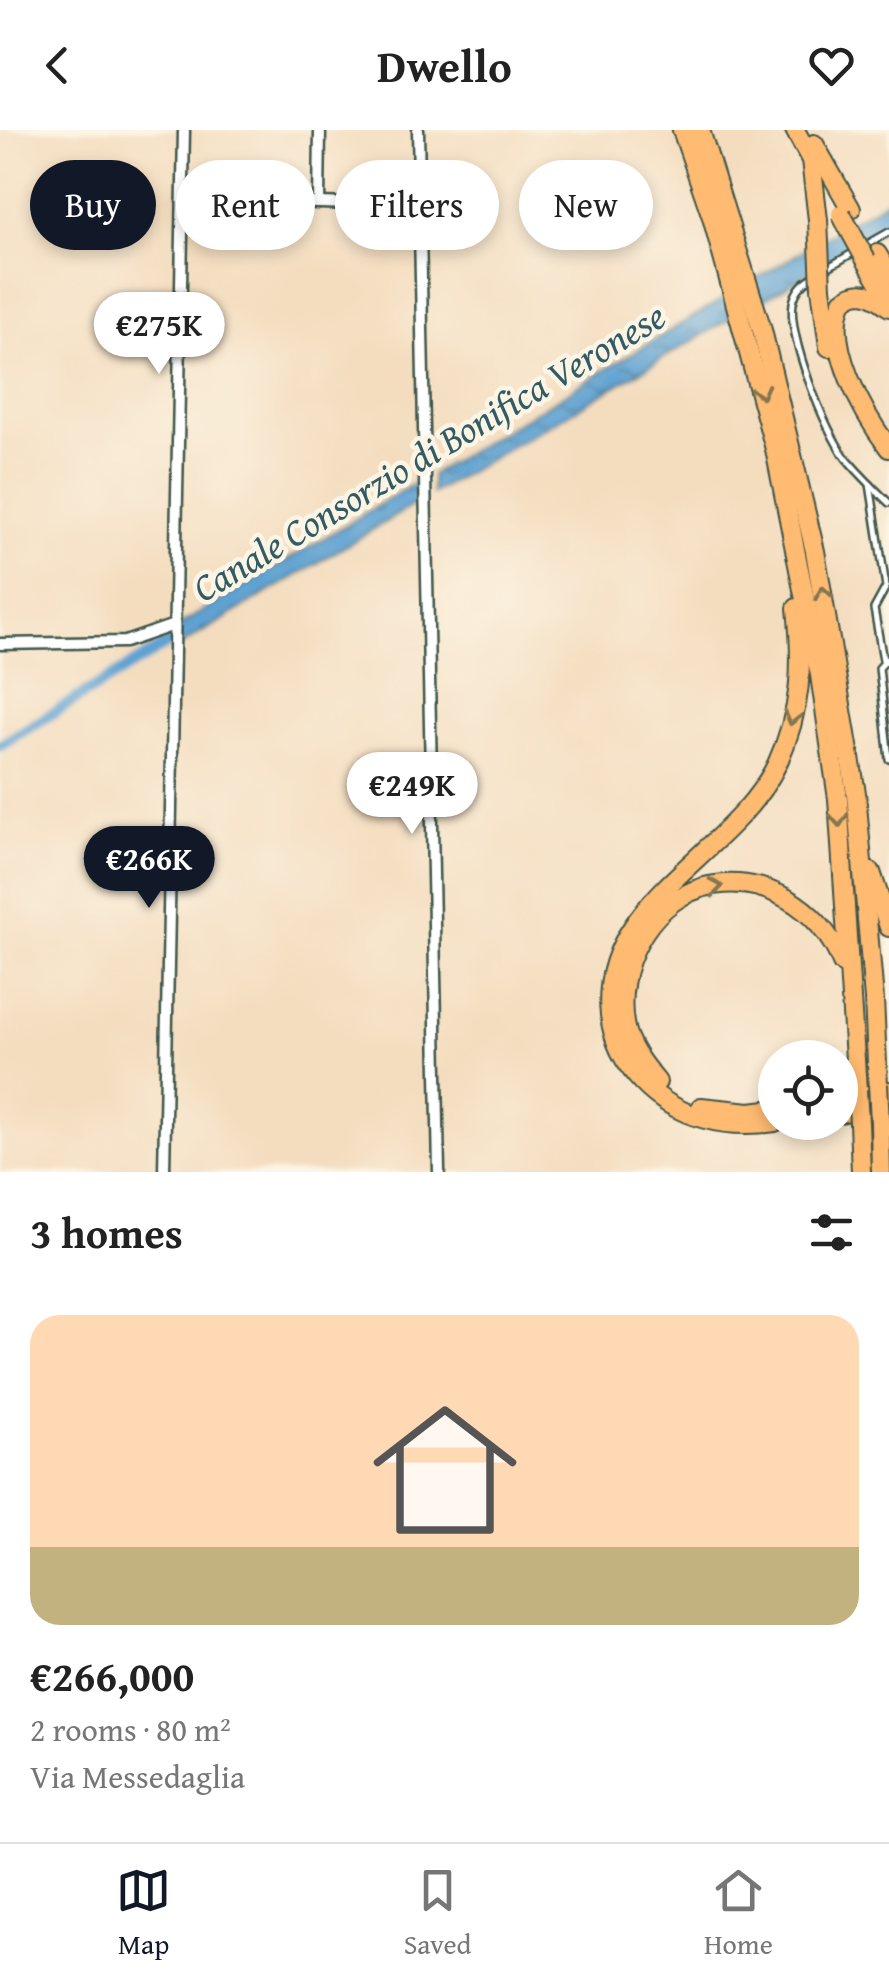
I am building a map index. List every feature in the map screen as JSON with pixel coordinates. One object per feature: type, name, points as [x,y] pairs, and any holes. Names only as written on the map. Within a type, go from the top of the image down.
[{"type":"highway","points":[[683,131],[736,273]]},
{"type":"highway","points":[[700,131],[815,551],[874,886],[889,928]]},
{"type":"highway","points":[[806,142],[871,257],[889,298]]},
{"type":"highway","points":[[806,142],[818,220],[825,329],[840,380],[864,432],[889,466]]},
{"type":"highway","points":[[871,257],[889,274]]},
{"type":"highway","points":[[889,307],[872,294],[856,293],[844,301],[837,326],[857,396],[889,448]]},
{"type":"highway","points":[[754,333],[820,675],[838,798],[854,1040]]},
{"type":"highway","points":[[758,1123],[729,1124],[702,1119],[661,1100],[628,1068],[612,1036],[608,995],[617,953],[637,921],[656,897],[756,799],[787,738],[802,669],[775,449]]},
{"type":"highway","points":[[856,793],[884,1088],[881,1172]]},
{"type":"highway","points":[[758,1110],[719,1110],[678,1098],[656,1082],[638,1059],[624,1026],[622,988],[630,956],[665,909],[702,888],[739,884],[779,893],[800,905],[835,944],[844,968],[852,1040]]},
{"type":"highway","points":[[858,1095],[884,1088]]},
{"type":"highway","points":[[858,1109],[889,1104]]},
{"type":"highway","points":[[858,1106],[861,1172]]},
{"type":"street","points":[[164,1172],[184,130]]},
{"type":"street","points":[[319,203],[320,130]]},
{"type":"street","points":[[418,130],[419,160]]},
{"type":"street","points":[[315,203],[335,203]]},
{"type":"street","points":[[421,250],[439,1172]]},
{"type":"street","points":[[0,644],[125,642],[174,626]]},
{"type":"lane","points":[[889,232],[800,286],[792,308],[812,388],[827,428],[844,456],[889,504]]},
{"type":"lane","points":[[870,484],[886,586],[874,609],[886,658],[879,668],[889,759]]},
{"type":"water","points":[[889,199],[889,226],[432,493],[432,474]]},
{"type":"water","points":[[422,479],[423,499],[181,645],[180,625]]},
{"type":"waterway","name":"Canale Consorzio di Bonifica Veronese","points":[[0,745],[182,635]]}]
